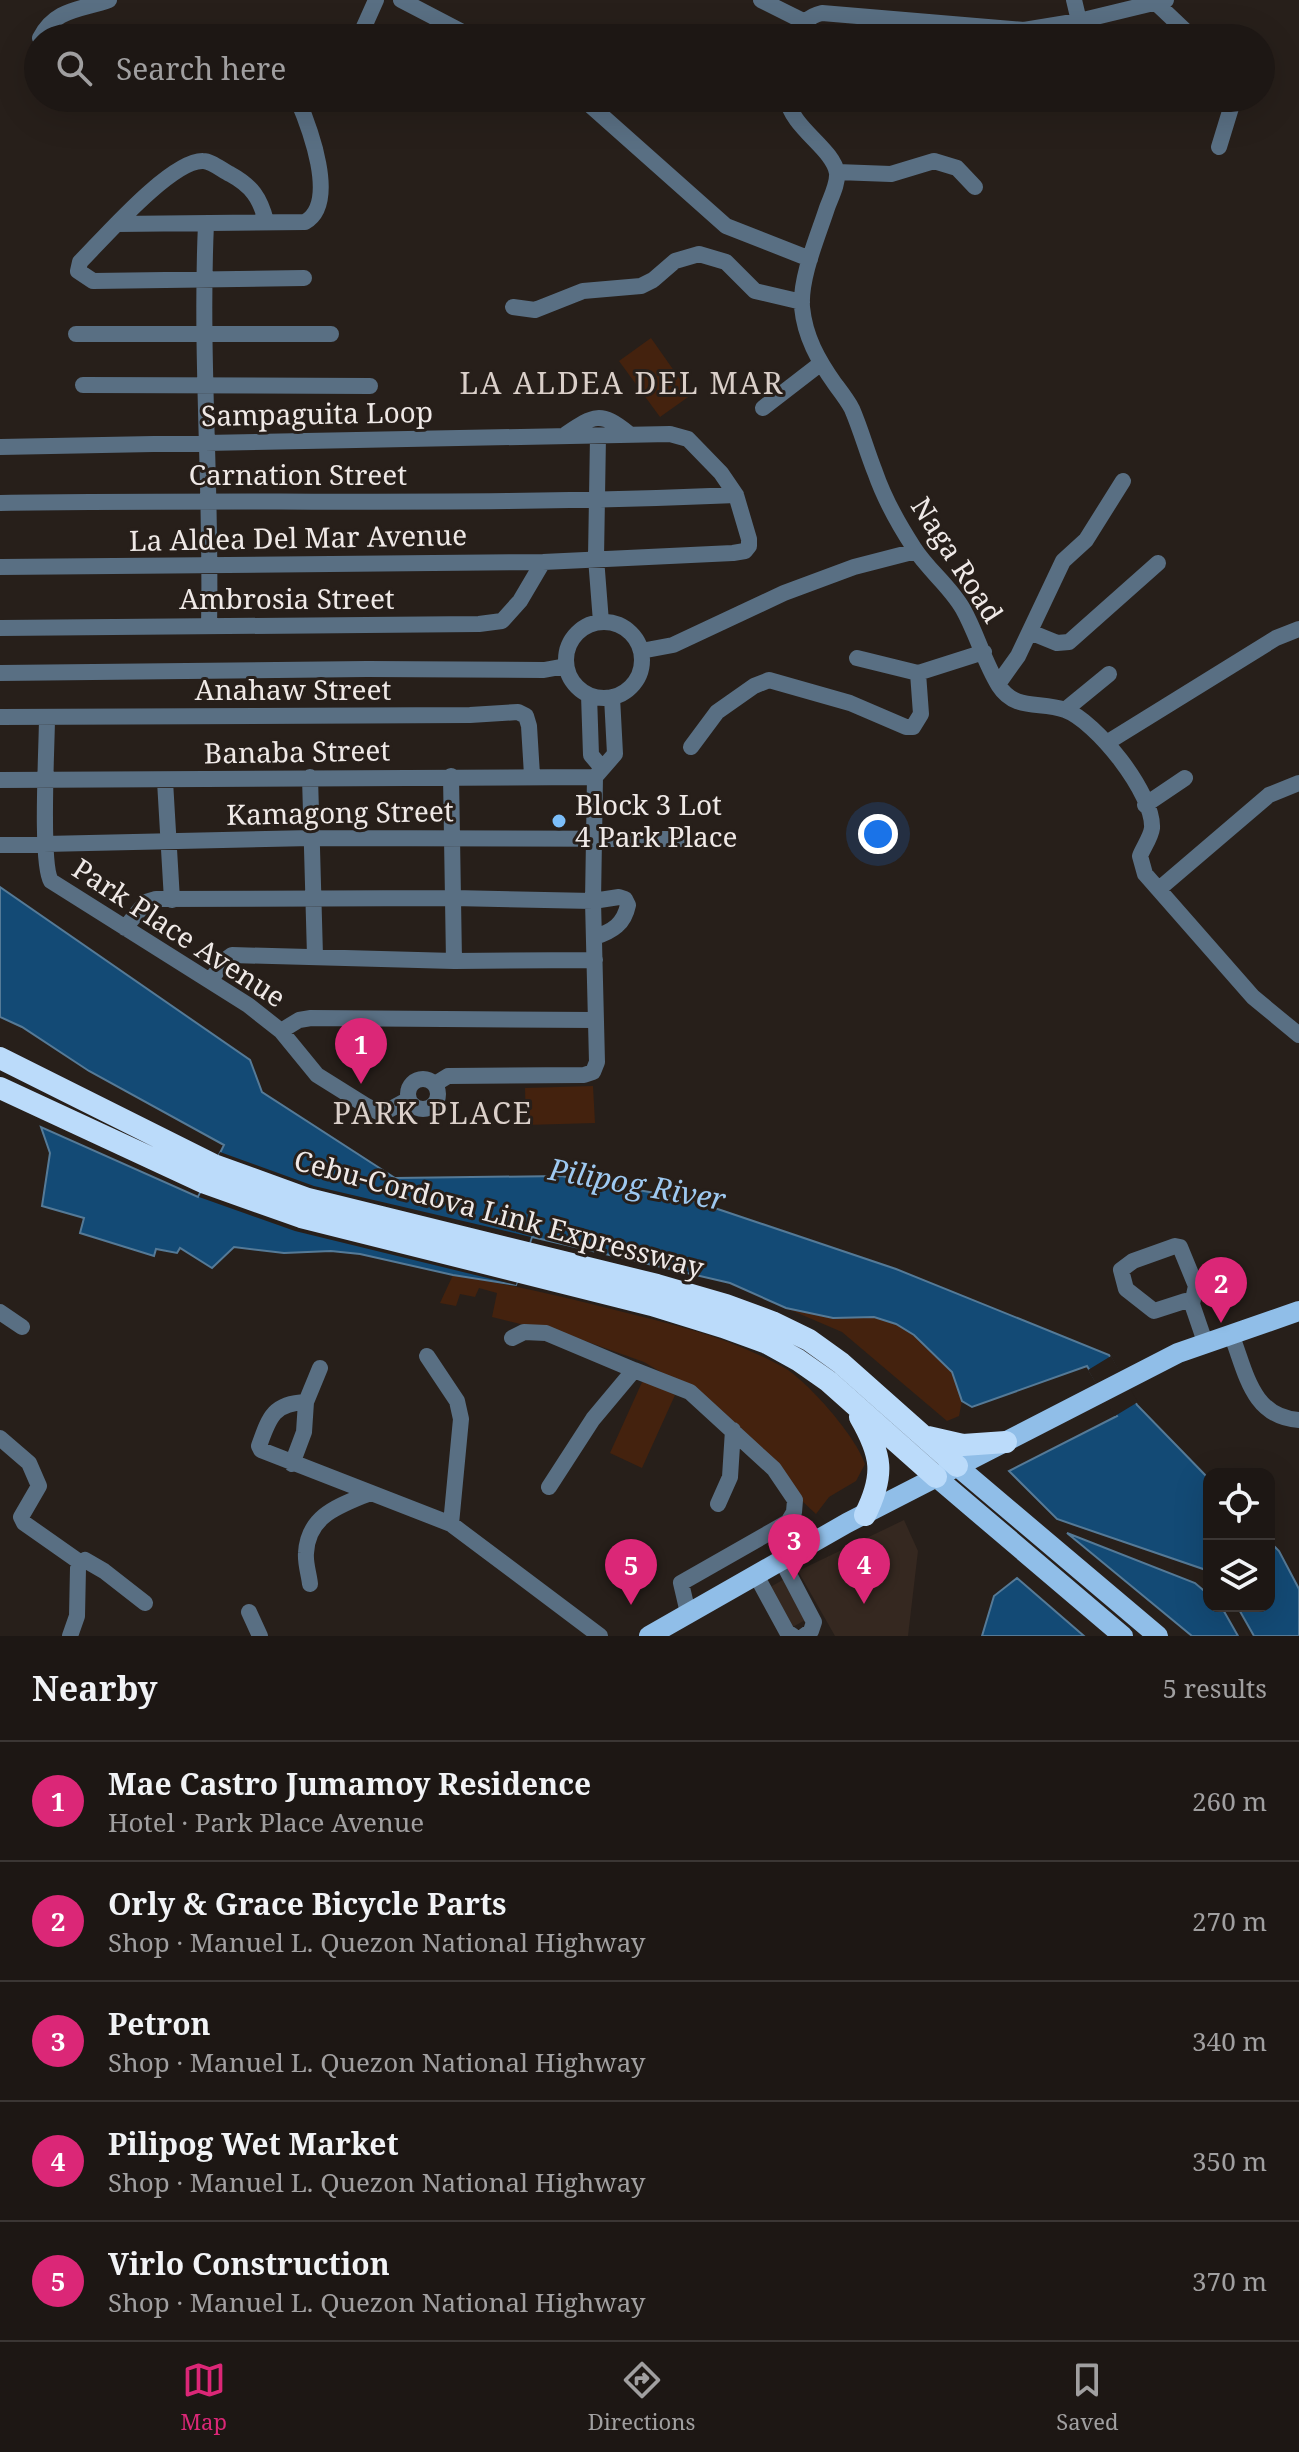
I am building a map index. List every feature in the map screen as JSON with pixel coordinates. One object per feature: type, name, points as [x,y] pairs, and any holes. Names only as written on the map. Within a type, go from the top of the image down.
[{"type":"highway","name":"Cebu-Cordova Link Expressway","points":[[0,1058],[210,1174]]},
{"type":"highway","name":"Cebu-Cordova Link Expressway","points":[[0,1088],[210,1174],[321,1202],[524,1261],[750,1337],[798,1360],[852,1402],[936,1477]]},
{"type":"highway","name":"Cebu-Cordova Link Expressway","points":[[524,1261],[726,1305],[786,1328],[809,1340],[848,1369],[957,1466]]},
{"type":"highway","points":[[852,1402],[874,1444],[879,1463],[878,1483],[858,1518]]},
{"type":"highway","points":[[923,1435],[963,1445],[1006,1442]]},
{"type":"main road","points":[[649,1636],[858,1518],[1178,1353],[1299,1311]]},
{"type":"main road","points":[[957,1466],[1158,1636]]},
{"type":"main road","points":[[936,1477],[1123,1636]]},
{"type":"street","points":[[51,24],[64,13],[109,0]]},
{"type":"street","points":[[365,24],[376,0]]},
{"type":"street","points":[[401,0],[447,24]]},
{"type":"street","points":[[761,0],[805,22],[812,15],[830,14],[951,24]]},
{"type":"street","points":[[818,0],[830,14]]},
{"type":"street","points":[[1074,0],[1079,21]]},
{"type":"street","points":[[1061,24],[1161,2],[1181,24]]},
{"type":"street","points":[[117,224],[305,222],[314,217],[320,207],[318,159],[303,112]]},
{"type":"street","points":[[598,112],[726,226],[810,259]]},
{"type":"street","points":[[792,112],[832,161],[837,172],[891,174],[934,161],[957,168],[975,187]]},
{"type":"street","points":[[1219,147],[1230,112]]},
{"type":"street","points":[[266,221],[254,190],[204,161],[188,164],[130,209],[80,262],[78,271],[93,281],[304,278]]},
{"type":"street","name":"Naga Road","points":[[837,172],[810,259],[802,302],[804,329],[820,364],[851,407],[876,476],[916,551],[945,582],[963,608],[998,684]]},
{"type":"street","points":[[206,224],[204,279],[211,564],[209,625]]},
{"type":"street","points":[[513,307],[535,310],[583,291],[641,286],[675,261],[699,254],[726,262],[755,291],[802,302]]},
{"type":"street","points":[[76,334],[331,334]]},
{"type":"street","points":[[763,408],[820,364]]},
{"type":"street","points":[[83,385],[370,386]]},
{"type":"street","points":[[566,434],[599,418],[611,419],[628,433]]},
{"type":"street","name":"Sampaguita Loop","points":[[0,447],[670,434],[688,439],[721,473],[736,495],[749,539],[745,551],[702,556],[596,558]]},
{"type":"street","points":[[598,436],[596,558],[601,622]]},
{"type":"street","points":[[1123,481],[1086,540],[1063,561],[1018,656],[998,684],[1008,698],[1021,704],[1065,710],[1108,742],[1121,759],[1145,805],[1152,829],[1140,856],[1140,864],[1253,997],[1299,1035]]},
{"type":"street","name":"Carnation Street","points":[[0,503],[596,501],[736,495]]},
{"type":"street","points":[[641,651],[673,645],[784,593],[854,567],[916,551]]},
{"type":"street","name":"La Aldea Del Mar Avenue","points":[[0,567],[543,562],[596,558]]},
{"type":"street","name":"Ambrosia Street","points":[[0,628],[479,624],[502,621],[520,601],[543,562]]},
{"type":"street","points":[[1030,632],[1057,643],[1069,642],[1158,563]]},
{"type":"street","points":[[601,622],[617,624],[628,630],[641,651],[642,663],[633,685],[624,693],[612,697],[589,695],[572,681],[566,666],[566,650],[576,633],[601,622]]},
{"type":"street","points":[[1108,742],[1276,638],[1299,629]]},
{"type":"street","points":[[857,658],[918,673],[984,652]]},
{"type":"street","points":[[0,673],[544,670],[566,666]]},
{"type":"street","points":[[691,747],[717,712],[759,683],[769,680],[850,703],[906,727],[913,727],[921,714],[918,673]]},
{"type":"street","points":[[1065,710],[1109,674]]},
{"type":"street","points":[[281,1031],[299,1020],[311,1018],[594,1020],[594,837],[599,772],[591,755],[589,695]]},
{"type":"street","points":[[599,772],[615,754],[612,697]]},
{"type":"street","name":"Anahaw Street","points":[[0,717],[470,715],[518,712],[528,721],[532,775]]},
{"type":"street","name":"Park Place Avenue","points":[[47,717],[46,844],[47,874],[51,881],[211,980],[281,1031],[317,1075],[371,1109],[387,1111],[409,1099],[408,1090],[414,1081],[423,1078],[435,1084],[448,1076],[584,1075],[593,1072],[597,1062],[594,1020]]},
{"type":"street","name":"Banaba Street","points":[[0,780],[165,781],[599,772]]},
{"type":"street","points":[[451,776],[454,961]]},
{"type":"street","points":[[310,777],[315,956]]},
{"type":"street","points":[[1145,805],[1185,778]]},
{"type":"street","points":[[165,781],[172,900]]},
{"type":"street","points":[[1159,889],[1269,795],[1299,783]]},
{"type":"street","name":"Kamagong Street","points":[[0,845],[312,838],[681,839]]},
{"type":"street","points":[[125,928],[146,902],[172,900],[625,899],[628,905],[617,927],[595,937]]},
{"type":"street","points":[[211,980],[232,955],[454,961],[595,960]]},
{"type":"street","points":[[1192,1304],[1185,1301],[1154,1311],[1126,1289],[1121,1270],[1127,1264],[1175,1246],[1180,1247],[1196,1286],[1192,1304],[1205,1342]]},
{"type":"street","points":[[0,1312],[22,1327]]},
{"type":"street","points":[[512,1338],[524,1332],[546,1333],[690,1392],[774,1469],[795,1500],[794,1512],[788,1522],[681,1583],[688,1613]]},
{"type":"street","points":[[1231,1334],[1257,1400],[1274,1415],[1299,1420]]},
{"type":"street","points":[[427,1356],[457,1401],[461,1419],[451,1524]]},
{"type":"street","points":[[292,1464],[304,1432],[306,1402],[320,1368]]},
{"type":"street","points":[[549,1487],[593,1419],[634,1370]]},
{"type":"street","points":[[306,1402],[289,1403],[279,1408],[268,1420],[259,1446],[263,1451],[451,1524],[600,1636]]},
{"type":"street","points":[[718,1504],[730,1477],[733,1430]]},
{"type":"street","points":[[0,1438],[29,1463],[39,1486],[24,1508],[21,1517],[24,1523],[81,1563],[89,1562],[145,1603]]},
{"type":"street","points":[[310,1584],[306,1555],[311,1531],[331,1509],[370,1493]]},
{"type":"street","points":[[782,1561],[814,1622],[811,1631],[804,1636]]},
{"type":"street","points":[[70,1636],[77,1616],[78,1568],[81,1563]]},
{"type":"street","points":[[756,1575],[787,1632],[793,1636]]},
{"type":"street","points":[[249,1612],[260,1636]]},
{"type":"shaded area","points":[[651,338],[691,395],[660,417],[619,361]]},
{"type":"shaded area","points":[[593,1086],[595,1123],[526,1125],[525,1088]]},
{"type":"shaded area","points":[[453,1275],[658,1321],[722,1340],[763,1357],[793,1374],[818,1397],[852,1440],[865,1464],[856,1481],[829,1497],[816,1514],[786,1486],[711,1402],[644,1362],[574,1337],[492,1317],[497,1293],[479,1288],[475,1297],[460,1294],[456,1306],[440,1303]]},
{"type":"shaded area","points":[[786,1308],[833,1318],[874,1317],[896,1324],[914,1335],[952,1372],[962,1401],[959,1416],[947,1421],[842,1332]]},
{"type":"shaded area","points":[[643,1380],[675,1395],[642,1468],[610,1453]]},
{"type":"shaded area","points":[[904,1520],[918,1551],[908,1636],[835,1636],[798,1571]]},
{"type":"shaded area","points":[[795,1573],[818,1613],[780,1634],[758,1594]]},
{"type":"water","points":[[0,887],[250,1060],[262,1092],[395,1178],[561,1176],[688,1199],[896,1269],[1109,1355],[1137,1405],[1203,1473],[1203,1569],[1057,1519],[1009,1471],[1117,1416],[1087,1366],[972,1407],[962,1401],[952,1372],[914,1335],[896,1324],[874,1317],[833,1318],[786,1308],[730,1283],[532,1237],[516,1285],[331,1251],[284,1253],[234,1247],[212,1268],[180,1248],[177,1253],[156,1249],[154,1256],[80,1233],[84,1218],[42,1206],[50,1153],[41,1127],[198,1197],[224,1145],[89,1071],[22,1027],[0,1017]]},
{"type":"water","points":[[1067,1533],[1195,1583],[1203,1590],[1203,1612],[1224,1612],[1238,1636],[1192,1636]]},
{"type":"water","points":[[1275,1547],[1299,1589],[1299,1636],[1254,1636],[1240,1612],[1275,1612]]},
{"type":"water","points":[[1017,1578],[1084,1636],[982,1636],[994,1596]]},
{"type":"pier","points":[[220,1152],[314,1186],[531,1237],[516,1285],[295,1231],[199,1197]]},
{"type":"pier","points":[[1111,1356],[1138,1402],[1115,1416],[1088,1370]]},
{"type":"place","name":"Block 3 Lot 4 Park Place","points":[[559,821]]},
{"type":"place","name":"Mae Castro Jumamoy Residence","points":[[361,1084]]},
{"type":"place","name":"Orly & Grace Bicycle Parts","points":[[1221,1323]]},
{"type":"place","name":"Petron","points":[[794,1580]]},
{"type":"place","name":"Pilipog Wet Market","points":[[864,1604]]},
{"type":"place","name":"Virlo Construction","points":[[631,1605]]},
{"type":"district","name":"LA ALDEA DEL MAR","points":[[622,384]]},
{"type":"district","name":"PARK PLACE","points":[[433,1114]]},
{"type":"water label","name":"Pilipog River","points":[[637,1185]]}]
